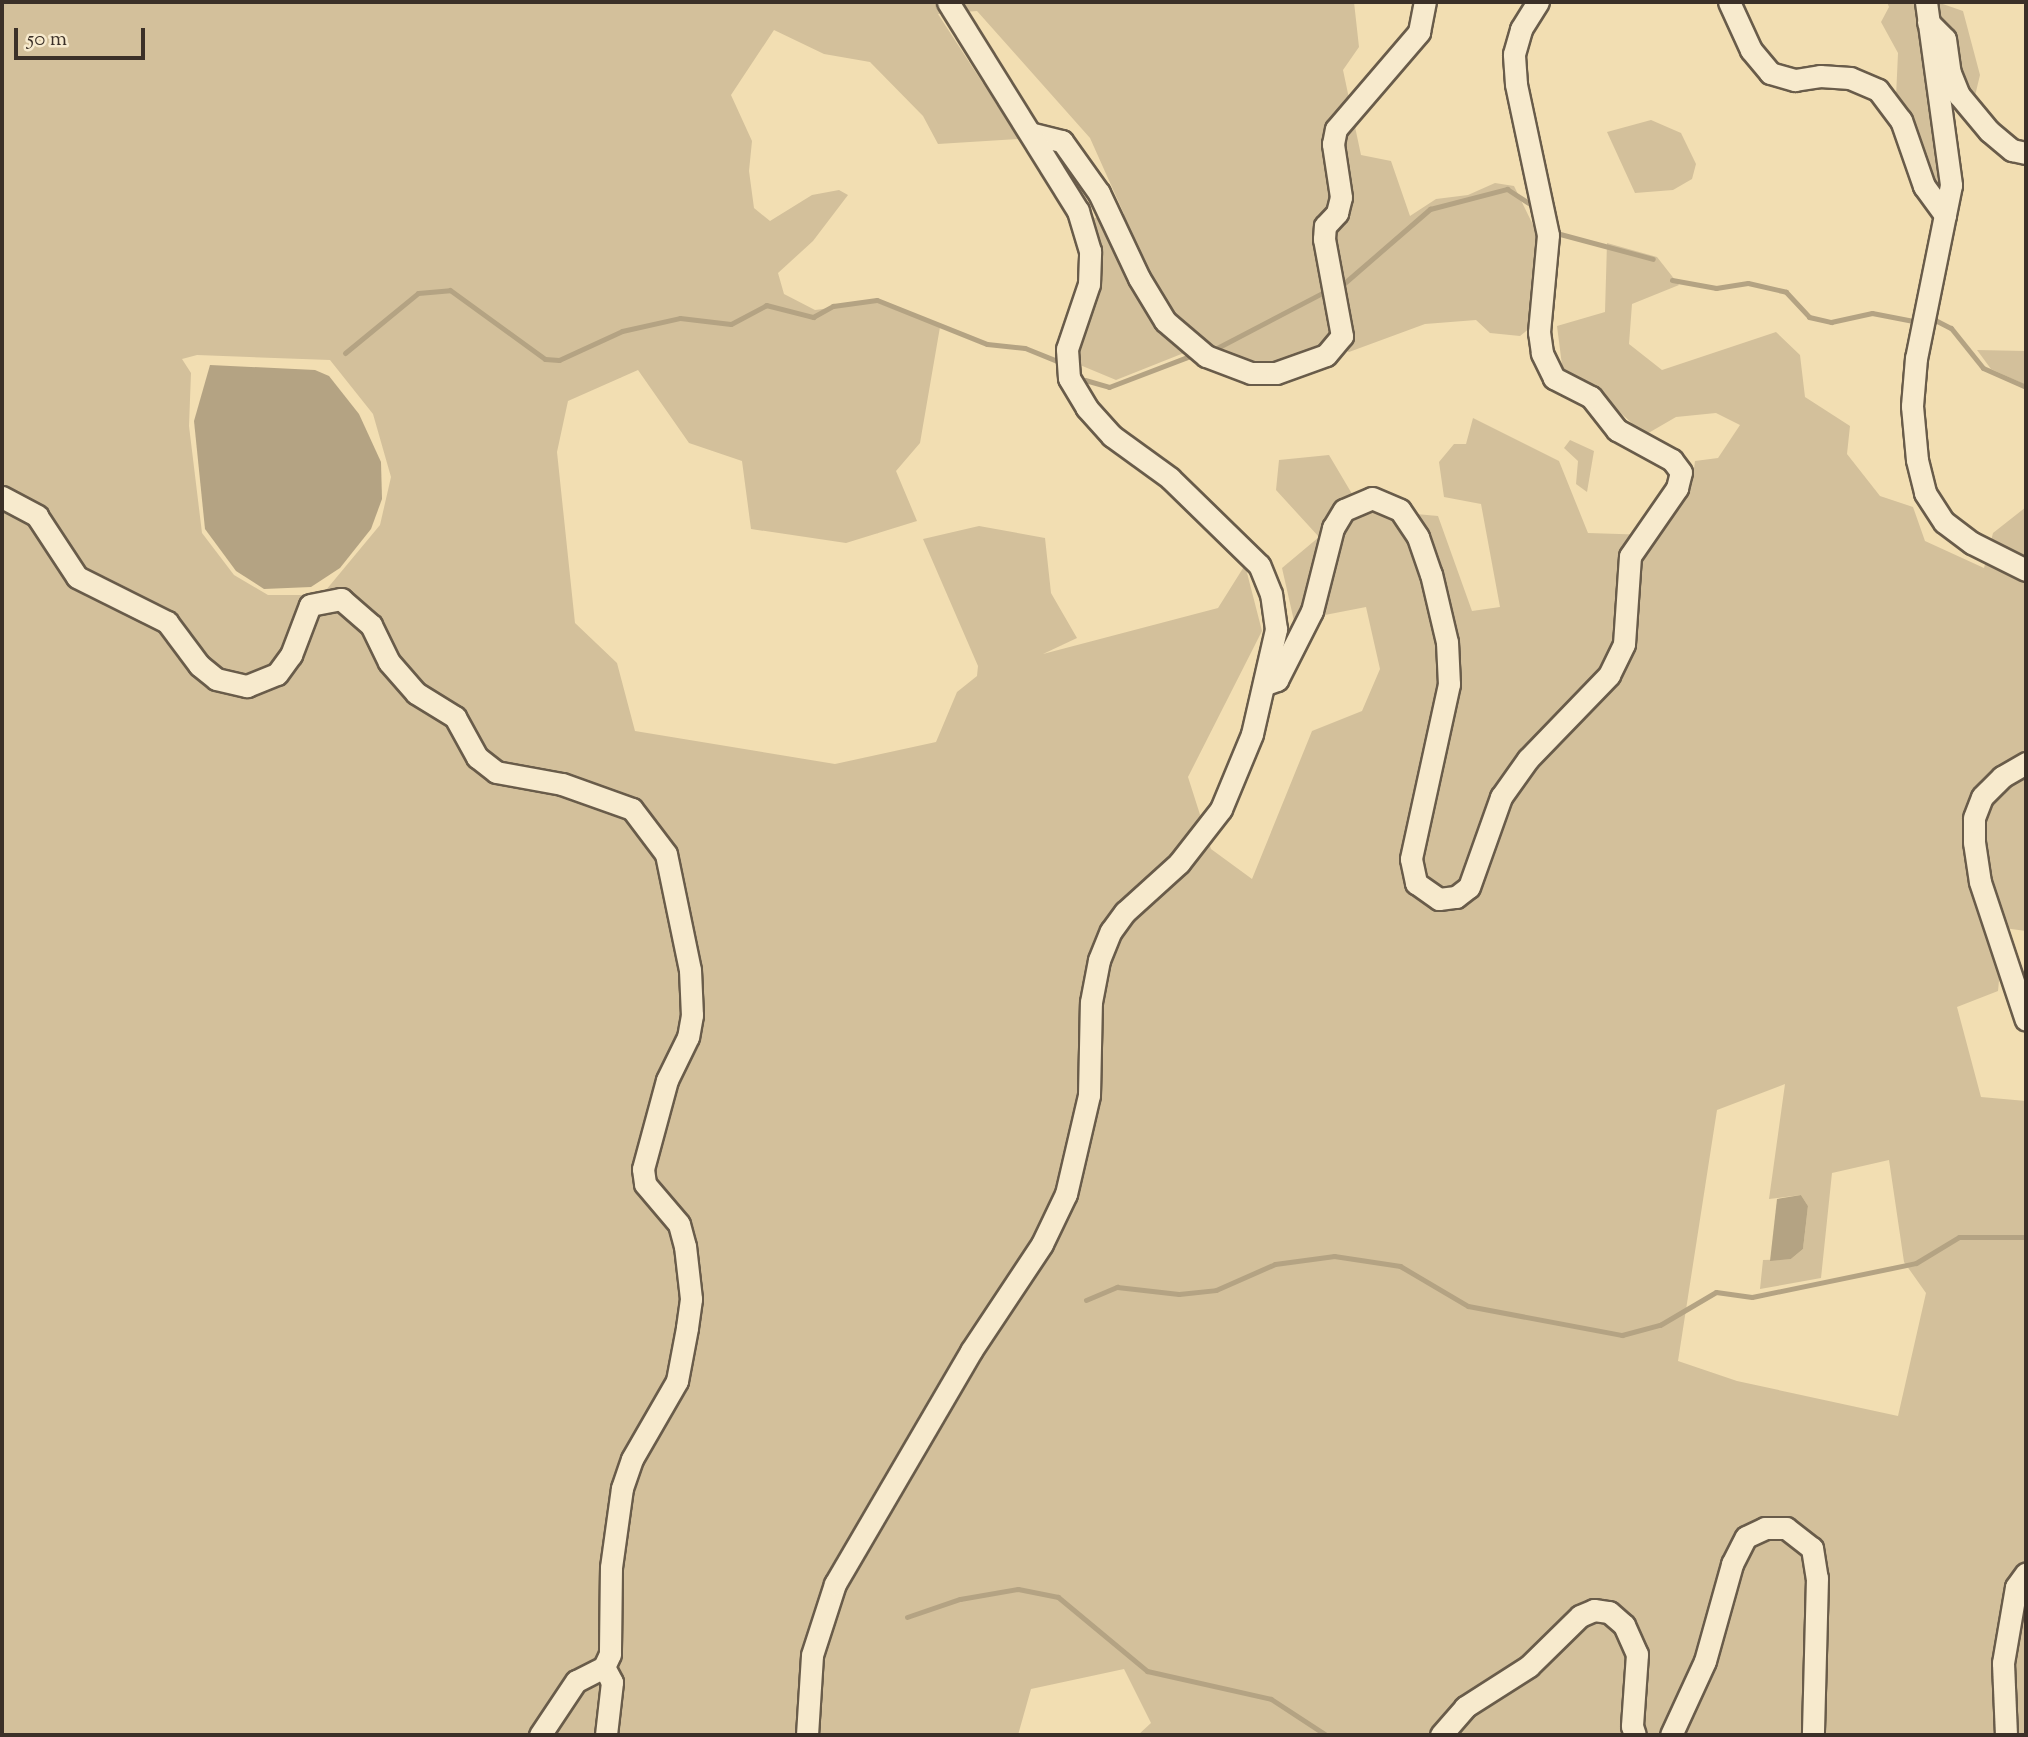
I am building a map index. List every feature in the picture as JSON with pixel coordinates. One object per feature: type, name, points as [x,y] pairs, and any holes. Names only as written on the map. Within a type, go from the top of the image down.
[{"type":"street","points":[[807,1735],[812,1655],[835,1584],[971,1351],[1042,1244],[1066,1194],[1089,1095],[1091,1002],[1098,960],[1111,932],[1125,912],[1178,863],[1221,808],[1252,734],[1266,684],[1276,629],[1271,594],[1259,565],[1170,478],[1112,436],[1087,408],[1069,378],[1067,349],[1088,284],[1090,251],[1078,211],[1033,134],[948,2]]},
{"type":"street","points":[[1033,134],[1062,141],[1091,183],[1165,321],[1206,356],[1251,373],[1276,373],[1326,355],[1342,335],[1324,239],[1325,226],[1337,212],[1341,197],[1333,144],[1336,129],[1419,32],[1425,2]]},
{"type":"street","points":[[1266,684],[1277,680],[1312,611],[1334,528],[1344,510],[1372,498],[1400,510],[1426,562],[1447,642],[1449,684],[1412,859],[1416,883],[1439,899],[1456,897],[1469,887],[1501,797],[1528,759],[1609,675],[1624,644],[1630,556],[1677,488],[1681,472],[1672,460],[1617,430],[1591,397],[1554,378],[1542,353],[1539,332],[1548,235],[1516,84],[1514,54],[1521,29],[1538,2]]},
{"type":"street","points":[[1729,2],[1751,50],[1770,73],[1795,80],[1820,76],[1850,78],[1878,90],[1901,120],[1924,186],[1945,215]]},
{"type":"street","points":[[1927,12],[1951,185],[1916,358],[1912,407],[1917,460],[1925,493],[1944,522],[1972,543],[2026,570]]},
{"type":"street","points":[[1927,12],[1945,39],[1950,73],[1959,95],[1989,131],[2012,150],[2026,153]]},
{"type":"street","points":[[2,497],[37,516],[77,577],[167,622],[199,665],[216,679],[247,686],[277,674],[291,655],[310,605],[341,599],[371,625],[389,662],[416,693],[455,717],[477,757],[496,772],[562,784],[632,809],[666,854],[690,970],[692,1015],[688,1037],[667,1080],[643,1168],[645,1184],[679,1224],[691,1299],[677,1381],[632,1459],[622,1488],[611,1567],[610,1654],[604,1667],[576,1681],[540,1735]]},
{"type":"street","points":[[2026,763],[2002,777],[1982,797],[1974,818],[1980,882],[2026,1020]]},
{"type":"street","points":[[1671,1735],[1705,1661],[1732,1564],[1746,1537],[1765,1528],[1786,1528],[1812,1548],[1817,1578],[1813,1735]]},
{"type":"street","points":[[2006,1735],[2003,1663],[2016,1587],[2026,1573]]},
{"type":"street","points":[[1441,1735],[1465,1707],[1529,1665],[1580,1616],[1594,1610],[1609,1612],[1624,1625],[1637,1654],[1632,1726],[1636,1735]]},
{"type":"street","points":[[604,1667],[612,1682],[606,1735]]},
{"type":"shaded area","points":[[2,2],[1354,2],[1359,47],[1343,70],[1361,155],[1391,161],[1410,216],[1436,199],[1468,195],[1495,183],[1514,186],[1538,235],[1530,328],[1520,336],[1490,333],[1476,320],[1425,324],[1349,352],[1328,341],[1267,365],[1204,345],[1116,380],[1080,365],[1082,334],[1103,277],[1094,218],[1124,214],[1090,138],[977,11],[938,14],[1019,139],[938,144],[923,116],[870,62],[824,54],[774,30],[731,95],[752,141],[749,171],[754,208],[770,221],[812,195],[839,190],[848,195],[813,241],[778,273],[784,294],[815,310],[876,302],[940,327],[920,443],[896,471],[917,521],[846,543],[751,529],[742,461],[689,443],[638,370],[568,401],[557,452],[575,623],[617,663],[635,731],[835,764],[936,742],[957,692],[977,676],[978,666],[923,539],[979,526],[1045,538],[1051,593],[1077,638],[1043,654],[1218,608],[1245,565],[1262,631],[1188,777],[1211,849],[1252,879],[1312,731],[1362,711],[1380,669],[1366,607],[1294,621],[1282,568],[1319,537],[1276,490],[1279,460],[1329,455],[1361,509],[1438,516],[1472,611],[1500,607],[1481,504],[1444,497],[1439,462],[1454,444],[1466,444],[1473,418],[1559,461],[1588,533],[1650,535],[1692,484],[1695,461],[1718,458],[1740,425],[1716,413],[1676,417],[1645,435],[1593,388],[1563,373],[1557,326],[1605,312],[1607,243],[1657,257],[1679,285],[1632,304],[1629,344],[1662,370],[1776,332],[1800,355],[1805,397],[1850,426],[1847,454],[1880,496],[1913,507],[1925,541],[1984,568],[1993,533],[2026,507],[2026,931],[2004,928],[1998,991],[1957,1007],[1981,1097],[2026,1101],[2026,1735],[1138,1735],[1151,1723],[1124,1669],[1031,1689],[1018,1735],[2,1735]],"holes":[[[197,355],[330,360],[373,414],[391,477],[380,525],[326,590],[365,606],[314,595],[268,595],[234,575],[202,533],[189,426],[191,373],[182,359]],[[1785,1084],[1769,1199],[1801,1195],[1808,1206],[1803,1249],[1791,1259],[1763,1260],[1760,1289],[1821,1278],[1832,1173],[1889,1160],[1904,1262],[1926,1293],[1898,1416],[1737,1381],[1678,1361],[1717,1110]]]},
{"type":"shaded area","points":[[1887,2],[1937,2],[1963,11],[1980,75],[1974,100],[1933,79],[1932,128],[1944,189],[1930,187],[1896,97],[1898,53],[1881,22],[1889,7]]},
{"type":"shaded area","points":[[1651,120],[1681,133],[1696,164],[1692,179],[1673,190],[1635,193],[1607,132]]},
{"type":"shaded area","points":[[1977,350],[2026,351],[2026,385],[1991,369]]},
{"type":"shaded area","points":[[210,365],[315,370],[329,376],[359,414],[381,462],[382,499],[371,529],[340,568],[311,587],[264,589],[236,571],[205,529],[194,421]]},
{"type":"shaded area","points":[[1570,440],[1594,451],[1587,492],[1576,484],[1578,461],[1564,448]]},
{"type":"shaded area","points":[[1801,1195],[1808,1206],[1803,1249],[1791,1259],[1770,1261],[1777,1199]]},
{"type":"waterway","points":[[1341,286],[1430,209],[1507,189],[1535,207]]},
{"type":"waterway","points":[[1560,234],[1653,259]]},
{"type":"waterway","points":[[1672,280],[1716,288],[1748,283],[1786,292],[1809,317],[1831,322],[1872,313],[1913,321]]},
{"type":"waterway","points":[[345,353],[418,293],[450,290],[545,359],[559,360],[622,331],[680,318],[731,324],[766,305],[813,317],[833,306],[877,300],[987,344],[1025,348],[1058,361]]},
{"type":"waterway","points":[[1217,348],[1322,293]]},
{"type":"waterway","points":[[1935,320],[1951,328],[1983,368],[2026,387]]},
{"type":"waterway","points":[[1085,380],[1109,387],[1193,355]]},
{"type":"waterway","points":[[1086,1300],[1117,1287],[1179,1294],[1216,1290],[1275,1264],[1334,1256],[1400,1266],[1468,1306],[1622,1335],[1660,1325],[1716,1292],[1752,1297],[1916,1263],[1959,1237],[2026,1237]]},
{"type":"waterway","points":[[907,1617],[960,1599],[1018,1589],[1058,1597],[1147,1671],[1271,1699],[1326,1735]]}]
